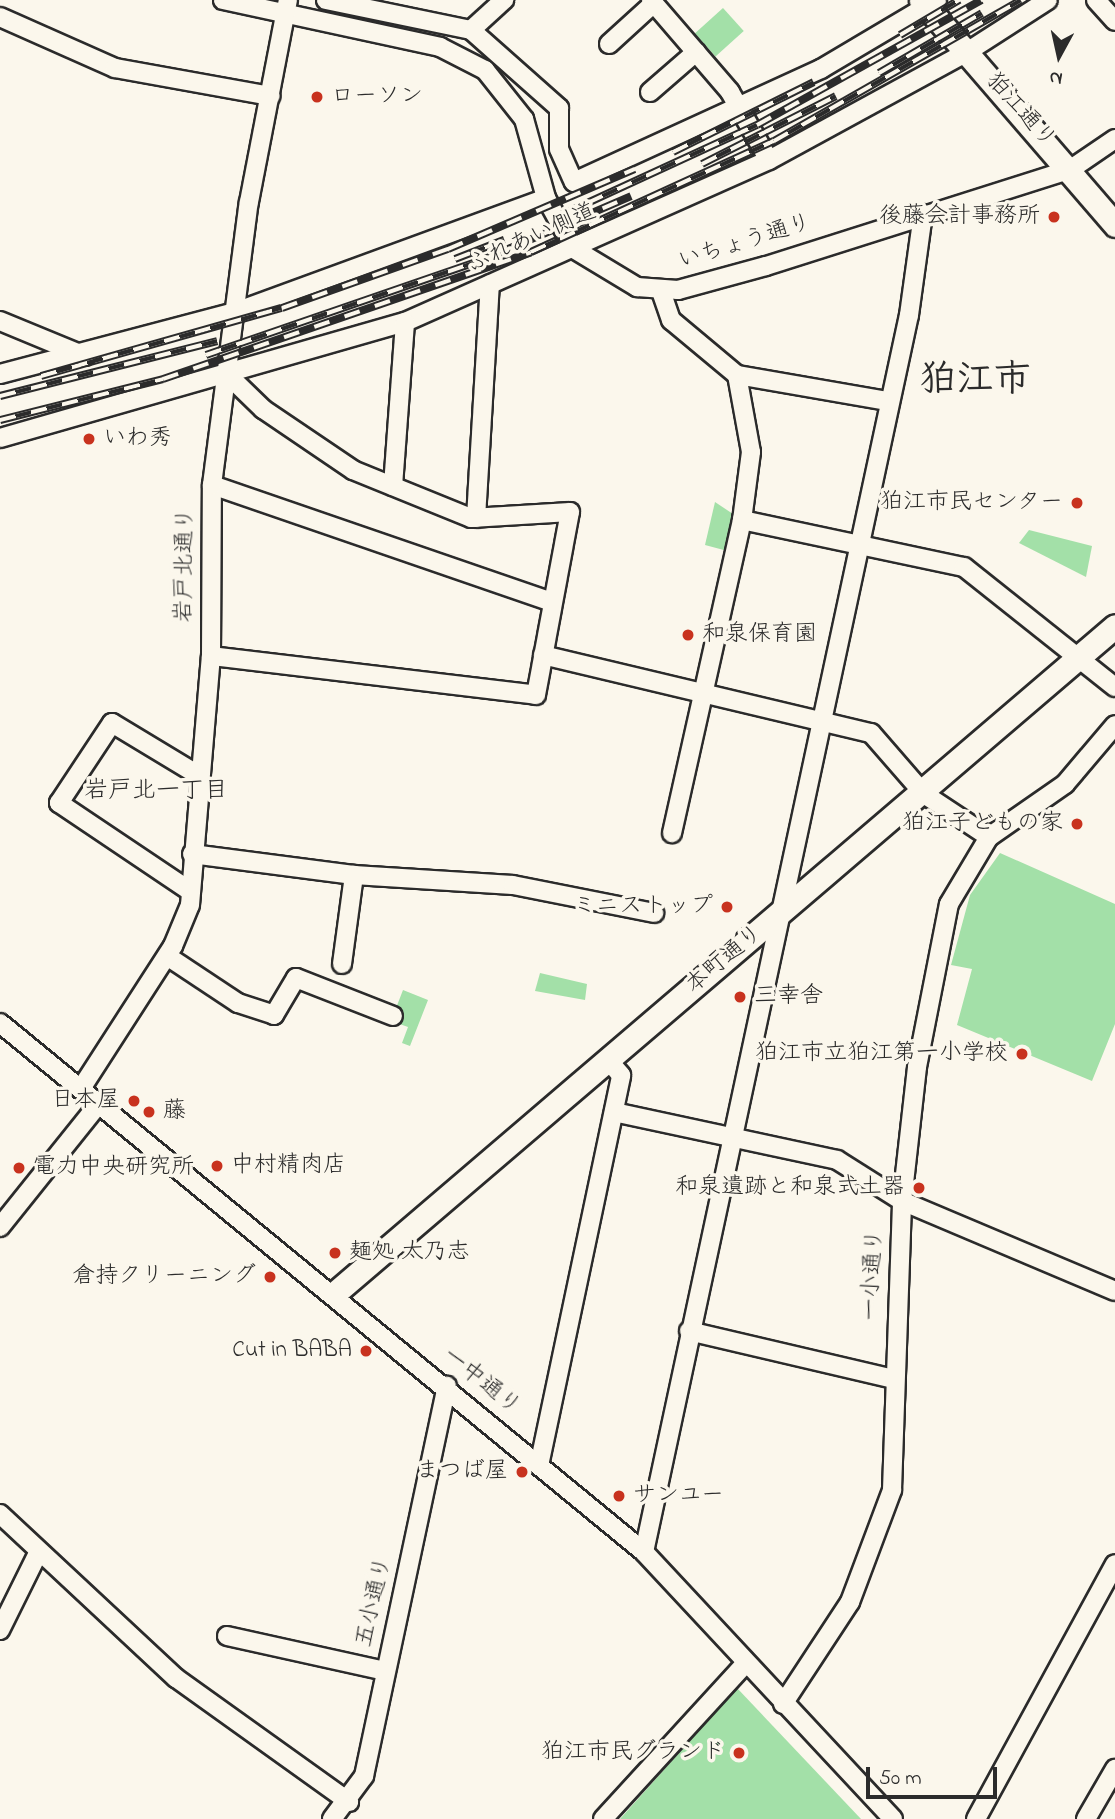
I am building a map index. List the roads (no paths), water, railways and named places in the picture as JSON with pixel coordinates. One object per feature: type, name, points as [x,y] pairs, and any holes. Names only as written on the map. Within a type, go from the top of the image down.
[{"type":"main road","name":"狛江通り","points":[[928,2],[967,52],[1071,169],[1115,225]]},
{"type":"main road","name":"本町通り","points":[[335,1293],[607,1059],[924,794],[1115,626]]},
{"type":"street","name":"いちょう通り","points":[[223,0],[287,9],[440,47],[485,70],[524,119],[546,198],[574,249],[625,283],[661,291],[720,279],[1071,169],[1115,139]]},
{"type":"street","points":[[326,0],[471,30],[559,108],[559,149],[574,182],[839,59],[928,2]]},
{"type":"street","name":"ふれあい側道","points":[[0,438],[230,377],[405,322],[769,160],[967,52],[1048,0]]},
{"type":"street","points":[[1096,0],[1115,20]]},
{"type":"street","points":[[609,44],[652,1],[738,107],[769,160]]},
{"type":"street","points":[[471,30],[497,2]]},
{"type":"street","name":"岩戸北通り","points":[[82,1087],[167,956],[190,891],[211,656],[212,485],[230,377],[235,312],[287,9]]},
{"type":"street","points":[[0,17],[126,71],[271,96]]},
{"type":"street","points":[[650,92],[696,52]]},
{"type":"street","name":"ふれあい側道","points":[[0,374],[85,356],[235,312],[546,198]]},
{"type":"street","points":[[644,1552],[689,1331],[733,1136],[776,917],[859,546],[923,214]]},
{"type":"street","points":[[476,518],[490,284]]},
{"type":"street","points":[[661,291],[670,320],[737,375],[888,401]]},
{"type":"street","points":[[0,321],[85,356]]},
{"type":"street","points":[[393,486],[405,322]]},
{"type":"street","points":[[672,833],[742,520],[751,452],[737,375]]},
{"type":"street","points":[[211,656],[536,695],[551,602],[570,512],[476,518],[393,486],[353,470],[286,425],[230,377]]},
{"type":"street","points":[[212,485],[551,602]]},
{"type":"street","points":[[742,520],[964,568],[1115,687]]},
{"type":"street","points":[[542,655],[702,694],[822,717],[871,733],[924,794],[989,837]]},
{"type":"street","points":[[190,891],[60,803],[112,723],[200,776]]},
{"type":"street","name":"一小通り","points":[[783,1704],[850,1602],[892,1490],[893,1379],[902,1201],[917,1067],[950,904],[989,837],[1065,783],[1115,725]]},
{"type":"street","points":[[192,853],[354,874],[513,885],[654,913]]},
{"type":"street","points":[[342,964],[354,874]]},
{"type":"street","points":[[167,956],[238,1003],[274,1015],[296,978],[339,990],[393,1016]]},
{"type":"street","name":"一中通り","points":[[0,1023],[540,1461],[644,1552],[745,1664],[893,1819]]},
{"type":"street","points":[[540,1461],[621,1075],[607,1059]]},
{"type":"street","points":[[0,1227],[100,1102]]},
{"type":"street","points":[[614,1112],[837,1160],[902,1201],[1115,1291]]},
{"type":"street","points":[[689,1331],[893,1379]]},
{"type":"street","name":"五小通り","points":[[332,1819],[349,1802],[364,1776],[447,1386]]},
{"type":"street","points":[[0,1514],[37,1555],[99,1603],[176,1678],[349,1802]]},
{"type":"street","points":[[0,1629],[37,1555]]},
{"type":"street","points":[[976,1819],[1115,1564]]},
{"type":"street","points":[[226,1636],[385,1671]]},
{"type":"street","points":[[603,1819],[745,1664]]},
{"type":"street","points":[[1086,1819],[1115,1769]]},
{"type":"railway","points":[[900,35],[959,0]]},
{"type":"railway","points":[[559,216],[757,125],[982,0]]},
{"type":"railway","points":[[0,420],[163,379],[531,252],[774,141],[1021,0]]},
{"type":"railway","points":[[879,73],[982,13]]},
{"type":"railway","points":[[673,152],[814,82]]},
{"type":"railway","points":[[702,164],[836,96]]},
{"type":"railway","points":[[41,376],[282,308],[448,249],[635,169]]},
{"type":"railway","points":[[206,355],[485,259],[631,196]]},
{"type":"railway","points":[[455,259],[504,240]]},
{"type":"railway","points":[[0,396],[217,341]]},
{"type":"place","name":"ローソン","points":[[317,97]]},
{"type":"place","name":"後藤会計事務所","points":[[1054,217]]},
{"type":"place","name":"いわ秀","points":[[89,439]]},
{"type":"place","name":"狛江市民センター","points":[[1077,503]]},
{"type":"place","name":"和泉保育園","points":[[688,635]]},
{"type":"place","name":"狛江子どもの家","points":[[1077,824]]},
{"type":"place","name":"ミニストップ","points":[[727,907]]},
{"type":"place","name":"三幸舎","points":[[740,997]]},
{"type":"place","name":"狛江市立狛江第一小学校","points":[[1022,1054]]},
{"type":"place","name":"日本屋","points":[[134,1101]]},
{"type":"place","name":"藤","points":[[149,1112]]},
{"type":"place","name":"中村精肉店","points":[[217,1166]]},
{"type":"place","name":"電力中央研究所","points":[[19,1168]]},
{"type":"place","name":"和泉遺跡と和泉式土器","points":[[919,1188]]},
{"type":"place","name":"麺処 太乃志","points":[[335,1253]]},
{"type":"place","name":"倉持クリーニング","points":[[270,1277]]},
{"type":"place","name":"Cut in BABA","points":[[366,1351]]},
{"type":"place","name":"まつば屋","points":[[522,1472]]},
{"type":"place","name":"サンユー","points":[[619,1496]]},
{"type":"place","name":"狛江市民グランド","points":[[739,1753]]},
{"type":"district","name":"狛江市","points":[[975,381]]},
{"type":"district","name":"岩戸北一丁目","points":[[156,792]]}]
